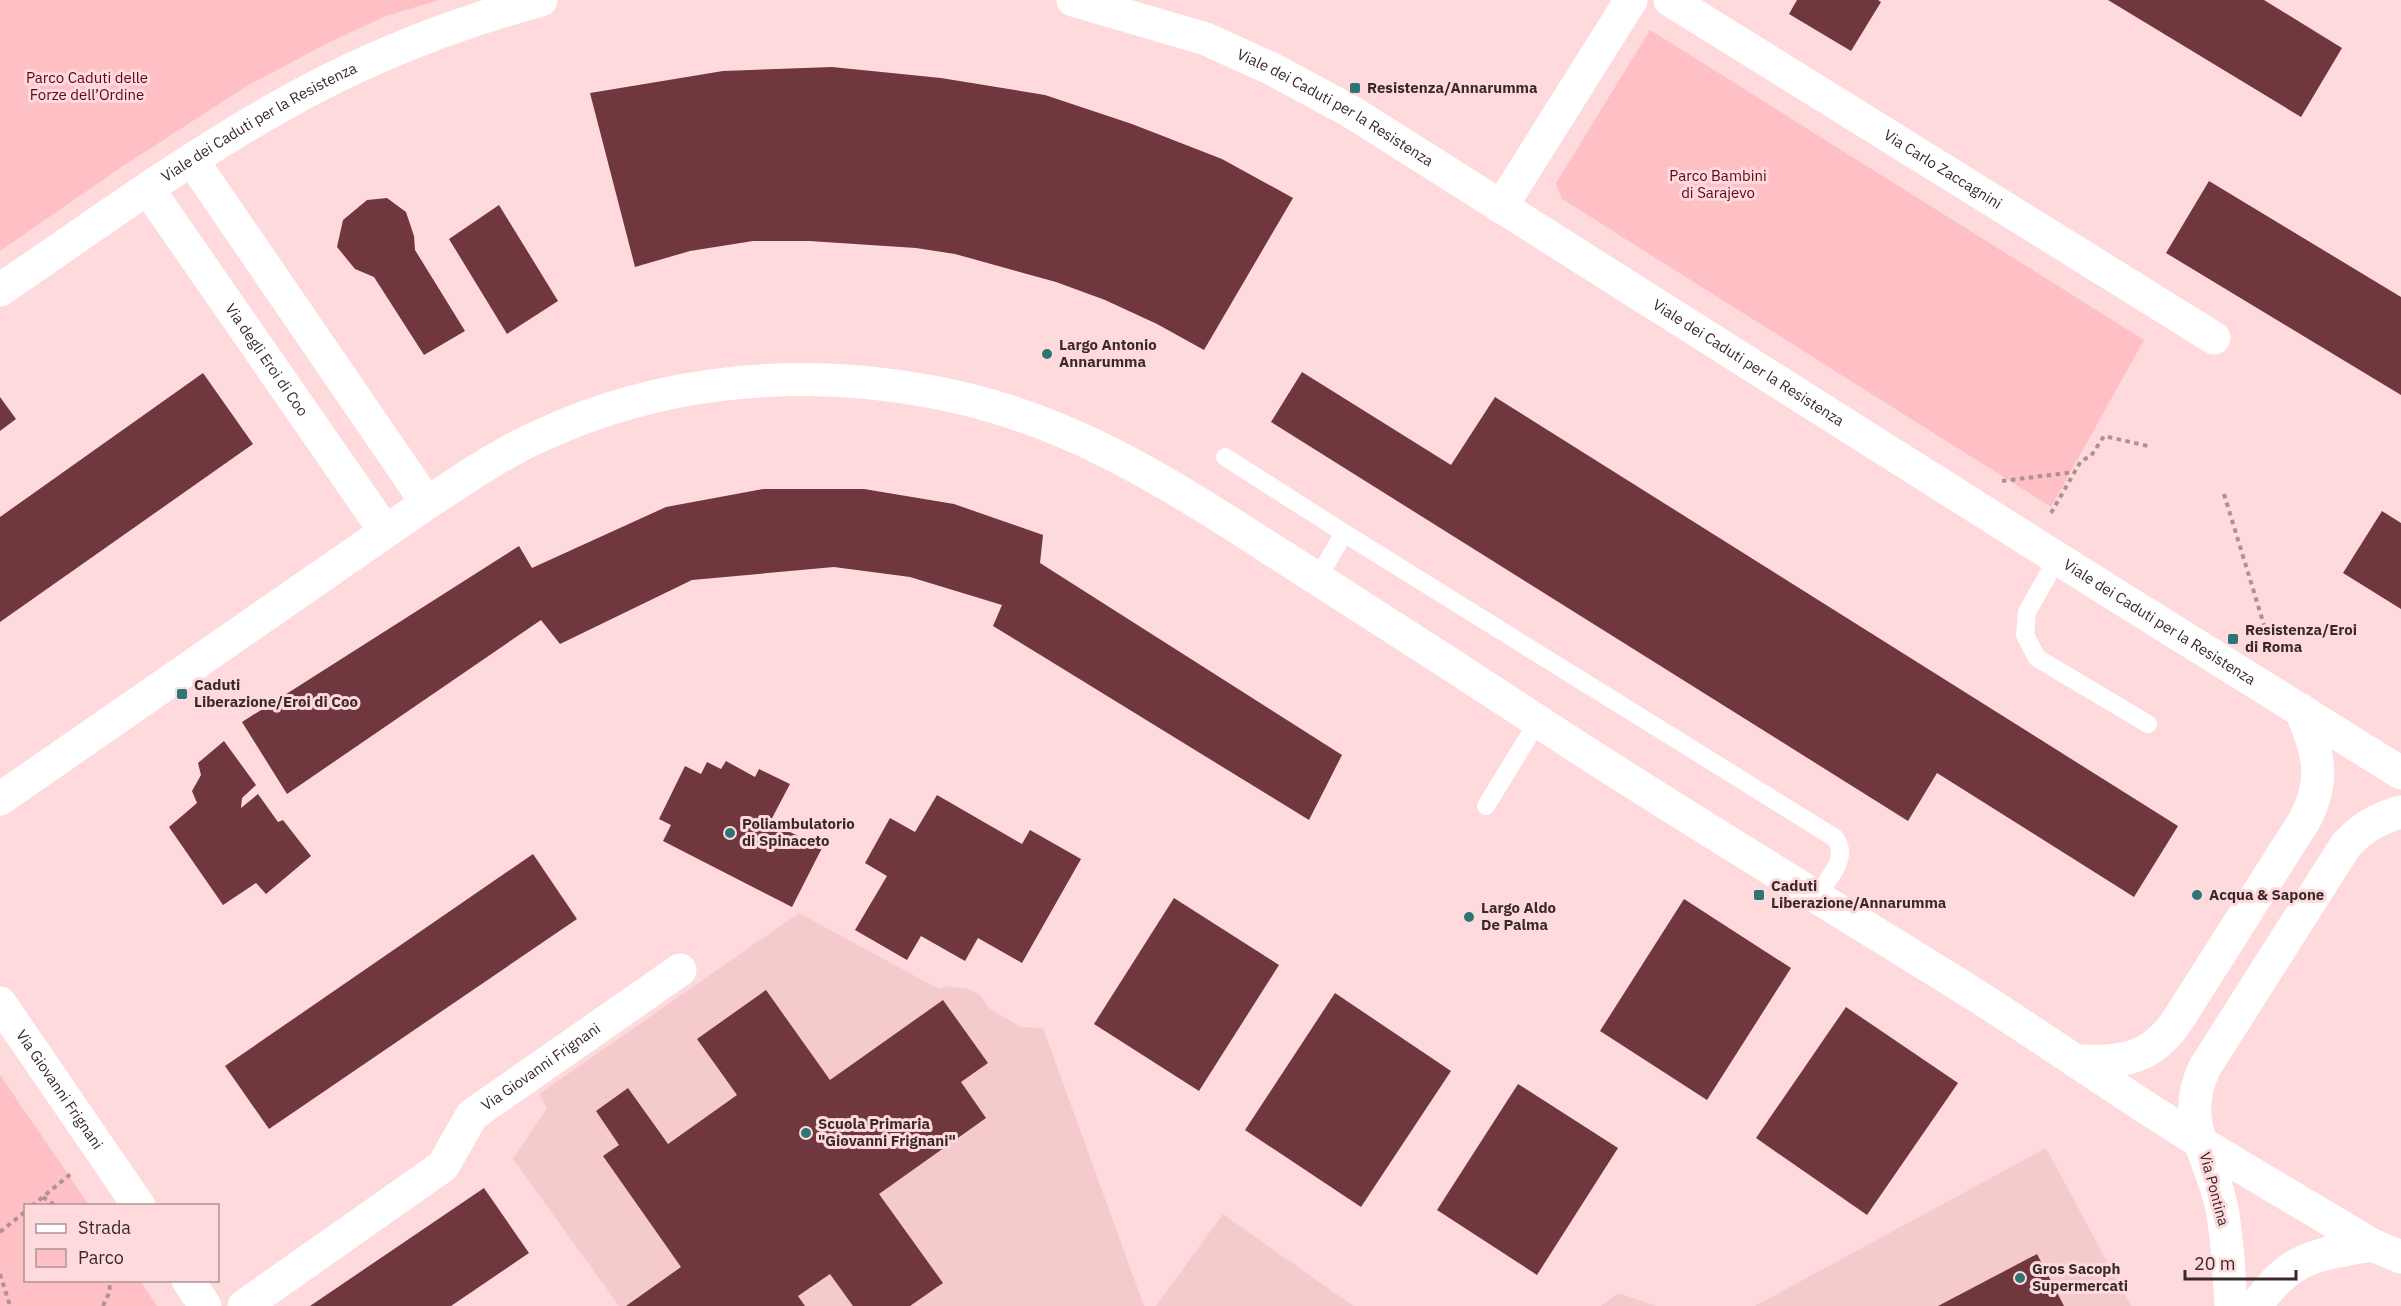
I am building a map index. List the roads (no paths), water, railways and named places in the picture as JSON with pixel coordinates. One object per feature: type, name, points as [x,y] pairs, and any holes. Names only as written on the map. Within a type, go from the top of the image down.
[{"type":"street","name":"Viale dei Caduti per la Resistenza","points":[[0,290],[148,189],[276,108],[352,70],[456,26],[541,0]]},
{"type":"street","name":"Viale dei Caduti per la Resistenza","points":[[1073,0],[1206,39],[1272,69],[1350,111],[2401,773]]},
{"type":"street","points":[[1502,207],[1631,0]]},
{"type":"street","name":"Via Carlo Zaccagnini","points":[[1670,0],[2214,338]]},
{"type":"street","points":[[192,160],[427,503]]},
{"type":"street","name":"Via degli Eroi di Coo","points":[[148,189],[385,531]]},
{"type":"street","points":[[0,799],[385,531],[500,457],[542,435],[626,404],[666,393],[752,381],[795,379],[873,383],[966,399],[1031,417],[1066,430],[1142,469],[1318,578],[1538,721],[2078,1061],[2202,1143],[2386,1251],[2401,1280]]},
{"type":"street","points":[[2078,1061],[2120,1061],[2138,1057],[2165,1037],[2179,1018],[2314,802],[2319,770],[2313,739],[2301,710]]},
{"type":"street","name":"Via Pontina","points":[[2231,1306],[2228,1248],[2222,1207],[2195,1121],[2194,1102],[2197,1085],[2205,1067],[2346,845],[2359,831],[2371,823],[2387,815],[2401,812]]},
{"type":"street","name":"Via Giovanni Frignani","points":[[244,1306],[443,1166],[472,1115],[680,969]]},
{"type":"street","name":"Via Giovanni Frignani","points":[[0,1003],[138,1204]]},
{"type":"street","points":[[2256,1306],[2269,1287],[2292,1266],[2332,1252],[2386,1251]]},
{"type":"street","points":[[189,1282],[205,1306]]},
{"type":"lane","points":[[1225,457],[1835,837],[1841,846],[1841,855],[1817,896]]},
{"type":"lane","points":[[1318,578],[1344,533]]},
{"type":"lane","points":[[2058,559],[2027,612],[2025,635],[2037,658],[2148,724]]},
{"type":"lane","points":[[1486,806],[1538,721]]},
{"type":"place","name":"Resistenza/Annarumma","points":[[1355,88]]},
{"type":"place","name":"Largo Antonio Annarumma","points":[[1047,354]]},
{"type":"place","name":"Resistenza/Eroi di Roma","points":[[2233,639]]},
{"type":"place","name":"Caduti Liberazione/Eroi di Coo","points":[[182,694]]},
{"type":"place","name":"Poliambulatorio di Spinaceto","points":[[730,833]]},
{"type":"place","name":"Caduti Liberazione/Annarumma","points":[[1759,895]]},
{"type":"place","name":"Acqua & Sapone","points":[[2197,895]]},
{"type":"place","name":"Largo Aldo De Palma","points":[[1469,917]]},
{"type":"place","name":"Scuola Primaria \"Giovanni Frignani\"","points":[[806,1133]]},
{"type":"place","name":"Gros Sacoph Supermercati","points":[[2020,1278]]},
{"type":"park label","name":"Parco Caduti delle Forze dell’Ordine","points":[[87,86]]},
{"type":"park label","name":"Parco Bambini di Sarajevo","points":[[1718,184]]}]
